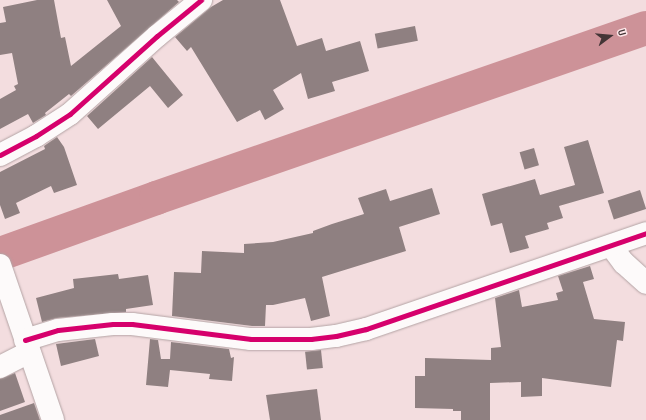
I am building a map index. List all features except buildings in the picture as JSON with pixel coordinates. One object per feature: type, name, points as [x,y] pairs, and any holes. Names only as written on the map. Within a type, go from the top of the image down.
[{"type":"street","points":[[0,155],[36,136],[70,114],[157,36],[201,0]]},
{"type":"street","points":[[0,367],[27,346],[58,330],[113,324],[251,339],[284,340],[336,336],[366,329],[443,301],[611,246],[646,233]]},
{"type":"street","points":[[611,246],[624,263],[646,284]]},
{"type":"street","points":[[0,265],[53,420]]},
{"type":"waterway","points":[[0,254],[156,198],[646,28]]},
{"type":"cycle path","points":[[0,155],[36,136],[70,114],[157,36],[201,0]]},
{"type":"cycle path","points":[[25,340],[58,330],[113,324],[132,324],[251,339],[311,339],[336,336],[366,329],[646,233]]}]
